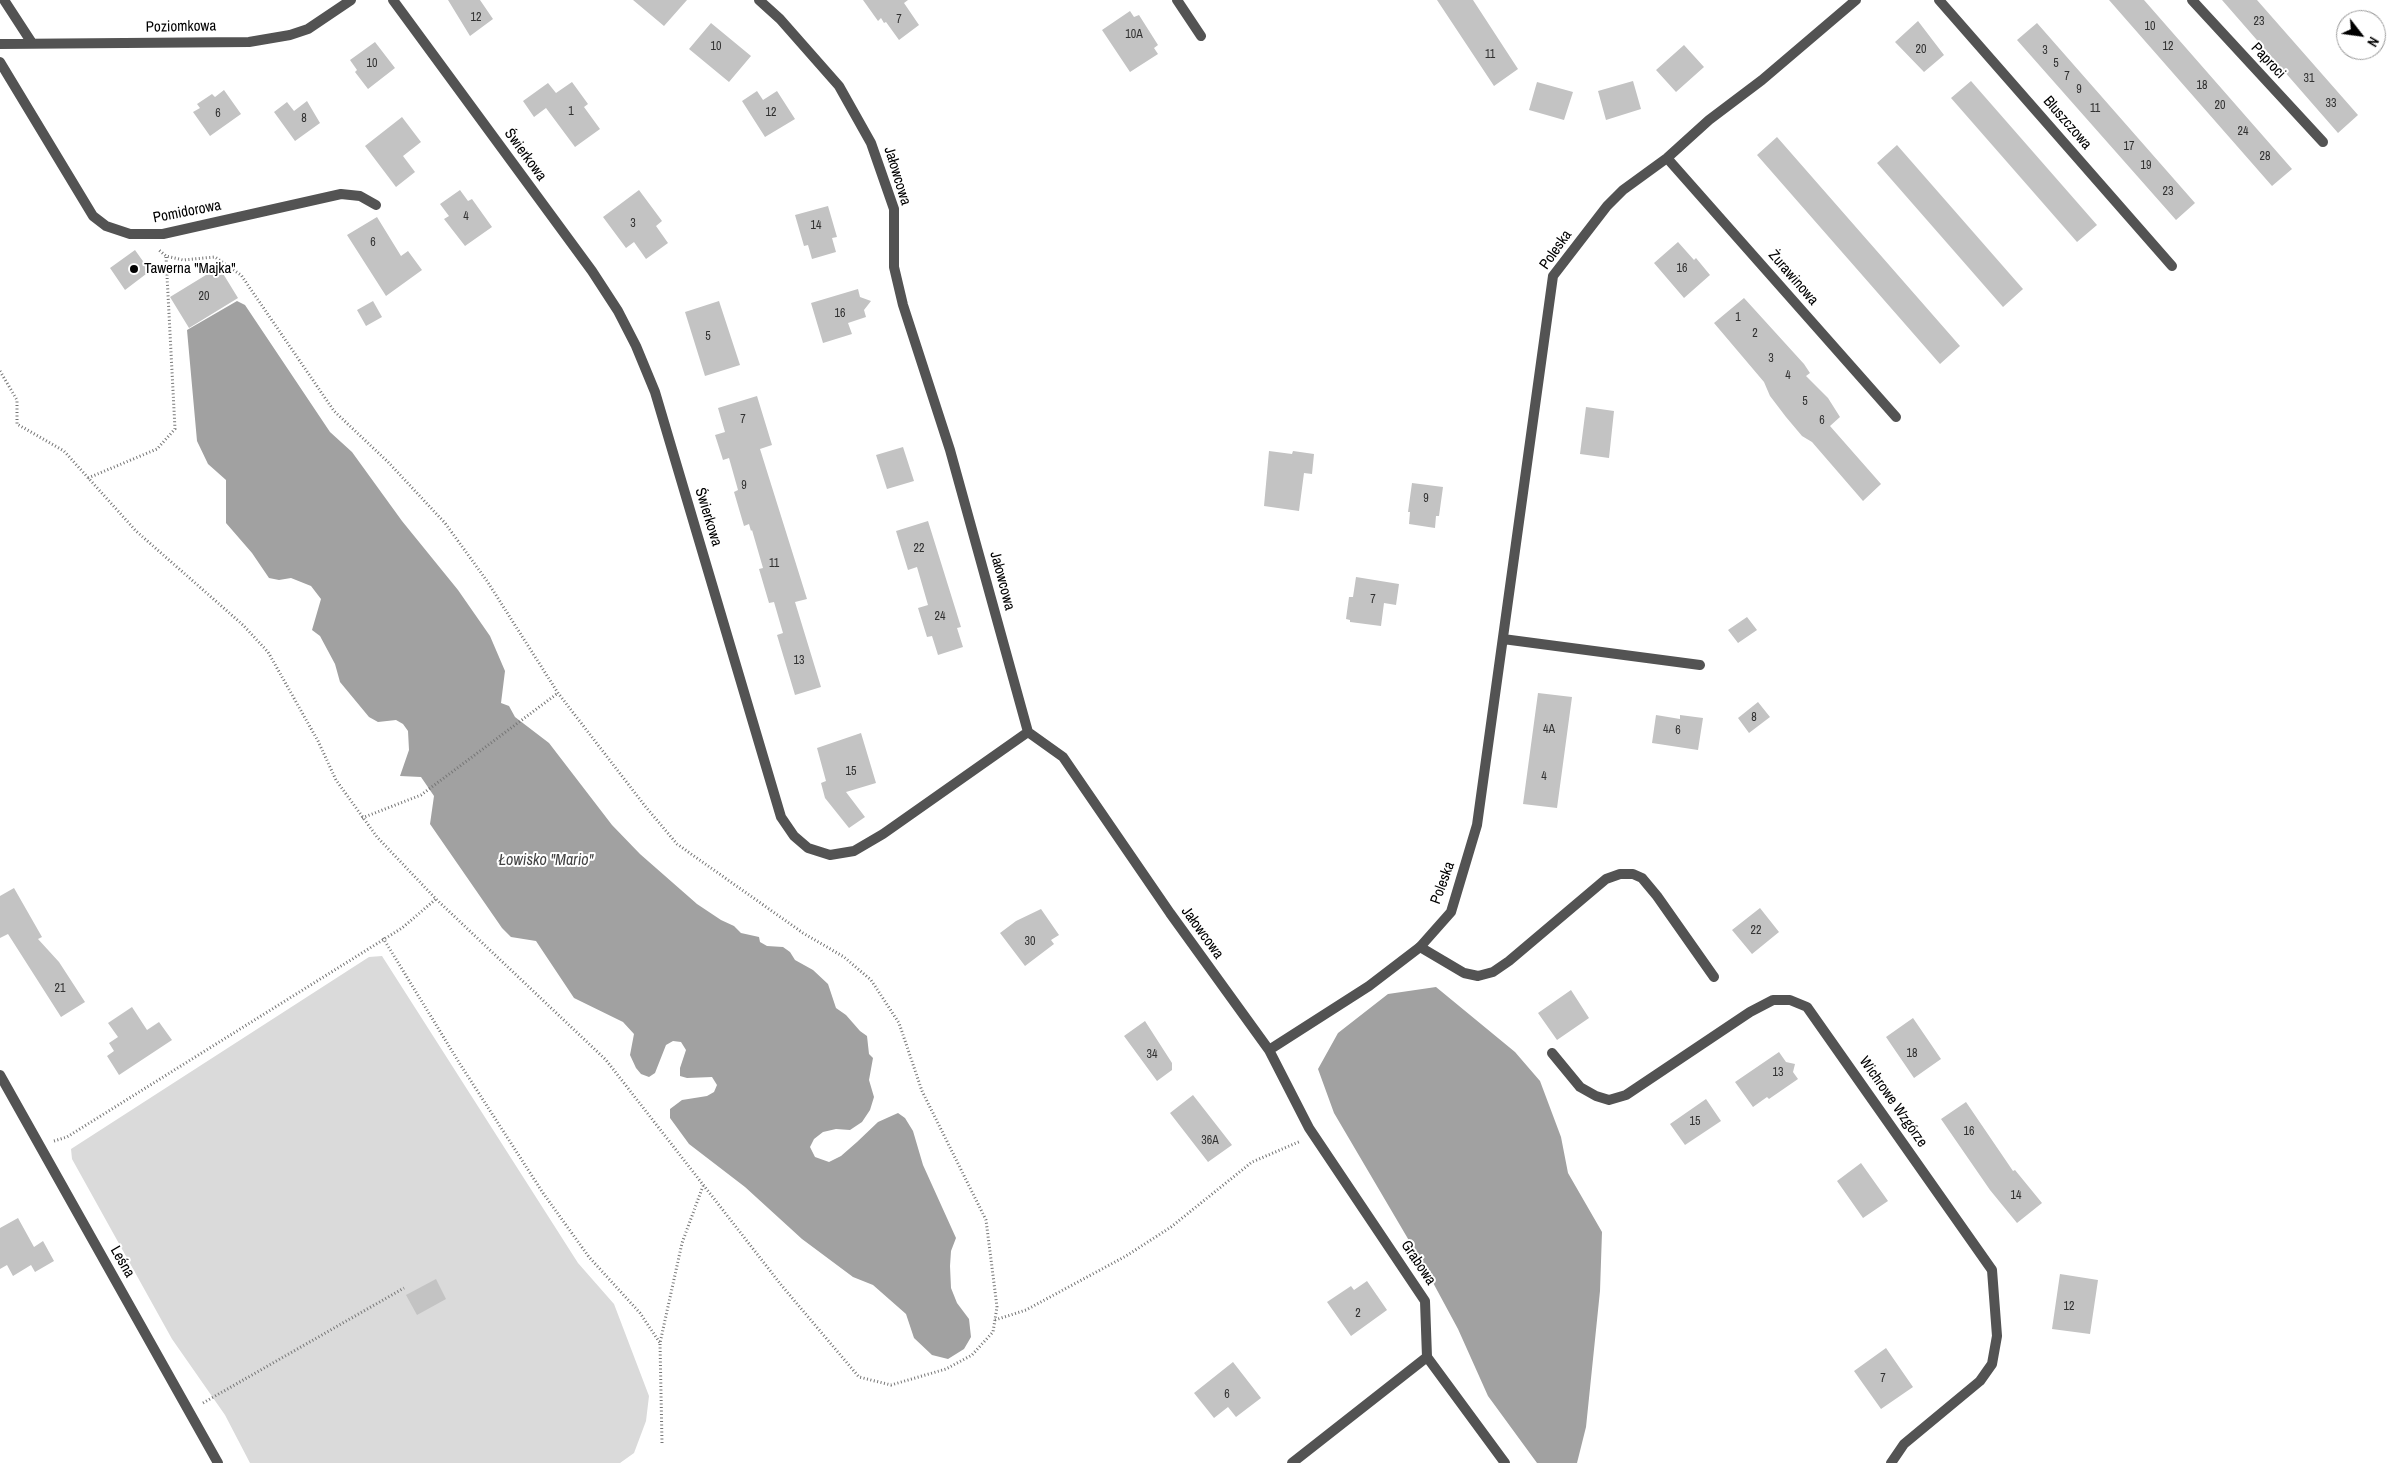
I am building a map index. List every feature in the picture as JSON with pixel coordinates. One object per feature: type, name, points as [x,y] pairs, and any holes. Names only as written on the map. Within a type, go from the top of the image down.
[{"type":"street","points":[[4,0],[32,44]]},
{"type":"street","name":"Poziomkowa","points":[[0,44],[249,42],[290,36],[308,29],[351,0]]},
{"type":"street","name":"Świerkowa","points":[[393,0],[592,272],[618,311],[636,346],[655,392],[782,816],[794,836],[808,848],[830,855],[854,851],[883,834],[1028,732]]},
{"type":"street","name":"Jałowcowa","points":[[759,0],[780,19],[839,86],[872,143],[894,209],[894,267],[903,305],[950,450],[1028,732],[1063,757],[1170,913],[1269,1050],[1312,1132]]},
{"type":"street","points":[[1177,0],[1201,36]]},
{"type":"street","name":"Poleska","points":[[1269,1050],[1369,986],[1420,947],[1450,912],[1477,825],[1553,276],[1608,206],[1623,190],[1668,158],[1709,120],[1762,80],[1856,0]]},
{"type":"street","name":"Bluszczowa","points":[[1939,0],[2172,266]]},
{"type":"street","name":"Paproci","points":[[2192,0],[2323,142]]},
{"type":"street","name":"Pomidorowa","points":[[0,62],[93,216],[106,226],[130,234],[163,234],[340,194],[360,196],[376,205]]},
{"type":"street","name":"Żurawinowa","points":[[1668,158],[1896,417]]},
{"type":"street","points":[[1503,639],[1700,665]]},
{"type":"street","points":[[1420,947],[1464,973],[1478,976],[1493,972],[1509,961],[1606,879],[1620,874],[1633,874],[1642,878],[1657,896],[1714,977]]},
{"type":"street","name":"Wichrowe Wzgórze","points":[[1552,1053],[1580,1087],[1596,1096],[1609,1100],[1626,1095],[1750,1012],[1773,1000],[1790,1000],[1807,1007],[1992,1270],[1998,1336],[1992,1364],[1980,1381],[1904,1444],[1891,1463]]},
{"type":"street","name":"Leśna","points":[[0,1075],[218,1463]]},
{"type":"street","name":"Grabowa","points":[[1312,1132],[1425,1301],[1426,1356]]},
{"type":"street","points":[[1292,1463],[1426,1356],[1505,1463]]},
{"type":"path","points":[[0,371],[17,400],[17,424],[64,451],[136,531],[243,625],[268,652],[309,725],[336,780],[377,837],[436,899],[606,1060],[782,1286],[859,1377],[890,1385],[946,1369],[972,1355],[993,1332],[997,1307],[986,1220],[922,1091],[899,1024],[871,980],[844,957],[803,933],[677,844],[645,806],[558,693],[487,581],[445,523],[388,462],[334,411],[241,275],[216,257],[183,260],[166,256],[144,235]]},
{"type":"path","points":[[88,478],[157,449],[175,430],[166,256]]},
{"type":"path","points":[[362,818],[421,795],[558,693]]},
{"type":"path","points":[[39,1146],[67,1137],[383,938],[402,928],[436,899]]},
{"type":"path","points":[[383,938],[460,1064],[543,1193],[589,1257],[640,1313],[660,1343]]},
{"type":"path","points":[[995,1320],[1026,1310],[1126,1256],[1171,1227],[1252,1162],[1312,1132]]},
{"type":"path","points":[[662,1443],[660,1343],[682,1242],[704,1186]]},
{"type":"path","points":[[189,1411],[404,1288]]},
{"type":"shaded area","points":[[382,956],[578,1263],[614,1304],[649,1396],[646,1421],[634,1453],[620,1463],[250,1463],[225,1415],[172,1339],[72,1159],[71,1149],[369,957]]},
{"type":"water","name":"Łowisko \"Mario\"","points":[[237,301],[245,305],[330,432],[352,452],[402,521],[458,590],[490,636],[505,671],[501,703],[509,706],[515,717],[549,743],[612,825],[640,854],[697,904],[734,926],[741,933],[759,937],[760,942],[767,946],[783,947],[790,952],[795,960],[813,970],[828,984],[836,1008],[846,1015],[867,1036],[869,1054],[873,1058],[869,1080],[874,1097],[870,1110],[862,1122],[850,1130],[836,1129],[823,1132],[814,1139],[810,1147],[815,1157],[829,1162],[841,1156],[878,1122],[898,1113],[905,1118],[913,1131],[923,1165],[956,1238],[951,1251],[951,1288],[957,1303],[969,1319],[971,1337],[964,1349],[948,1359],[932,1355],[914,1338],[906,1314],[873,1285],[853,1277],[802,1239],[745,1187],[689,1144],[670,1118],[670,1109],[682,1100],[707,1096],[714,1092],[717,1085],[712,1077],[687,1078],[680,1076],[680,1068],[686,1050],[681,1042],[673,1041],[666,1045],[655,1073],[649,1077],[641,1074],[630,1055],[634,1034],[623,1022],[574,998],[536,941],[511,937],[502,928],[430,824],[434,796],[421,777],[400,776],[409,750],[408,731],[403,724],[396,720],[378,722],[369,717],[340,682],[335,664],[320,636],[312,630],[321,599],[311,586],[291,578],[279,580],[269,578],[252,553],[226,523],[226,480],[208,464],[197,441],[187,330]]},
{"type":"water","points":[[1436,987],[1515,1052],[1540,1081],[1561,1137],[1568,1173],[1602,1232],[1600,1291],[1586,1427],[1577,1463],[1537,1463],[1488,1396],[1458,1329],[1424,1266],[1334,1113],[1318,1069],[1338,1033],[1388,994]]},
{"type":"building","points":[[448,0],[480,0],[493,19],[470,36]]},
{"type":"building","points":[[633,0],[687,0],[664,26]]},
{"type":"building","points":[[863,0],[908,0],[904,3],[919,25],[899,40],[886,22],[884,23],[881,18],[878,21]]},
{"type":"building","points":[[1437,0],[1473,0],[1518,69],[1494,86]]},
{"type":"building","points":[[2109,0],[2144,0],[2292,169],[2272,186]]},
{"type":"building","points":[[2222,0],[2257,0],[2358,115],[2338,133]]},
{"type":"building","points":[[1130,11],[1134,17],[1139,15],[1158,45],[1154,48],[1158,54],[1130,72],[1102,30]]},
{"type":"building","points":[[1918,21],[1944,55],[1924,72],[1895,42]]},
{"type":"building","points":[[711,23],[751,56],[729,82],[689,49]]},
{"type":"building","points":[[2037,23],[2195,203],[2176,220],[2017,40]]},
{"type":"building","points":[[375,42],[395,68],[368,89],[355,72],[357,70],[350,60]]},
{"type":"building","points":[[1684,45],[1704,67],[1676,92],[1656,70]]},
{"type":"building","points":[[1633,81],[1641,109],[1606,120],[1598,91]]},
{"type":"building","points":[[1971,81],[2097,225],[2077,242],[1951,98]]},
{"type":"building","points":[[572,82],[588,104],[584,107],[600,129],[575,147],[546,108],[534,117],[523,101],[548,83],[556,93]]},
{"type":"building","points":[[1537,82],[1573,92],[1564,120],[1529,110]]},
{"type":"building","points":[[224,90],[241,114],[210,136],[193,112],[200,108],[197,104],[212,94],[215,97]]},
{"type":"building","points":[[757,91],[763,100],[777,91],[795,119],[765,137],[742,101]]},
{"type":"building","points":[[307,101],[320,123],[295,141],[274,112],[287,102],[294,111]]},
{"type":"building","points":[[402,117],[421,142],[403,156],[415,172],[396,187],[365,146]]},
{"type":"building","points":[[1777,137],[1960,346],[1940,364],[1757,155]]},
{"type":"building","points":[[1897,145],[2023,289],[2003,307],[1877,163]]},
{"type":"building","points":[[460,190],[468,201],[472,199],[492,227],[465,246],[444,219],[449,216],[440,204]]},
{"type":"building","points":[[639,190],[662,221],[656,226],[668,243],[646,259],[634,242],[626,248],[603,217]]},
{"type":"building","points":[[828,206],[837,237],[832,238],[836,252],[812,259],[808,245],[804,246],[795,215]]},
{"type":"building","points":[[377,217],[401,256],[408,251],[422,270],[386,296],[347,235]]},
{"type":"building","points":[[1678,242],[1694,260],[1696,258],[1710,275],[1684,298],[1654,263]]},
{"type":"building","points":[[135,250],[150,271],[125,290],[110,268]]},
{"type":"building","points":[[219,267],[238,298],[189,328],[170,297]]},
{"type":"building","points":[[858,289],[860,297],[871,301],[864,310],[866,317],[848,323],[852,334],[823,343],[811,303]]},
{"type":"building","points":[[1744,298],[1804,364],[1810,373],[1806,376],[1828,398],[1840,417],[1830,426],[1881,484],[1863,501],[1812,442],[1802,436],[1786,417],[1770,396],[1764,382],[1714,323]]},
{"type":"building","points":[[373,301],[382,317],[366,326],[357,310]]},
{"type":"building","points":[[719,301],[740,365],[705,376],[685,312]]},
{"type":"building","points":[[757,396],[772,445],[760,449],[807,599],[795,602],[821,687],[795,695],[777,635],[783,633],[774,602],[769,603],[759,569],[763,568],[752,530],[749,524],[744,526],[734,492],[738,490],[729,458],[723,460],[715,435],[725,432],[718,408]]},
{"type":"building","points":[[1586,407],[1614,411],[1609,458],[1580,454]]},
{"type":"building","points":[[903,447],[914,481],[887,489],[876,455]]},
{"type":"building","points":[[1269,451],[1292,454],[1293,451],[1314,454],[1312,474],[1304,473],[1299,511],[1264,506]]},
{"type":"building","points":[[1412,483],[1443,487],[1439,516],[1436,516],[1435,528],[1409,524],[1410,512],[1408,512]]},
{"type":"building","points":[[928,521],[961,627],[957,628],[963,647],[938,655],[932,636],[927,637],[918,608],[928,605],[917,567],[908,570],[896,531]]},
{"type":"building","points":[[1356,577],[1399,584],[1396,605],[1384,603],[1381,626],[1350,622],[1350,620],[1346,619],[1349,597],[1353,597]]},
{"type":"building","points":[[1747,617],[1757,630],[1738,643],[1728,630]]},
{"type":"building","points":[[1538,693],[1572,697],[1557,808],[1523,804]]},
{"type":"building","points":[[1758,702],[1770,717],[1749,733],[1738,718]]},
{"type":"building","points":[[1656,715],[1680,719],[1680,715],[1703,718],[1698,750],[1652,743]]},
{"type":"building","points":[[861,733],[876,783],[846,792],[865,817],[849,828],[825,798],[821,783],[826,781],[817,748]]},
{"type":"building","points":[[14,888],[42,937],[38,939],[59,962],[85,1002],[61,1017],[8,934],[0,938],[0,896]]},
{"type":"building","points":[[1760,908],[1779,932],[1752,954],[1732,930]]},
{"type":"building","points":[[1041,909],[1059,935],[1051,940],[1054,944],[1025,966],[1000,933],[1016,921]]},
{"type":"building","points":[[1571,990],[1589,1018],[1557,1040],[1538,1013]]},
{"type":"building","points":[[132,1007],[147,1030],[159,1022],[172,1040],[119,1075],[107,1056],[114,1051],[109,1043],[118,1037],[108,1023]]},
{"type":"building","points":[[1913,1018],[1941,1059],[1914,1078],[1886,1037]]},
{"type":"building","points":[[1145,1021],[1172,1063],[1172,1070],[1157,1081],[1124,1036]]},
{"type":"building","points":[[1779,1052],[1786,1062],[1795,1064],[1793,1072],[1798,1079],[1769,1099],[1767,1097],[1753,1107],[1735,1082]]},
{"type":"building","points":[[1193,1095],[1232,1145],[1208,1162],[1170,1113]]},
{"type":"building","points":[[1706,1099],[1721,1121],[1685,1145],[1670,1124]]},
{"type":"building","points":[[1966,1102],[2013,1171],[2015,1170],[2042,1203],[2017,1223],[1990,1190],[1941,1119]]},
{"type":"building","points":[[1861,1163],[1888,1201],[1863,1218],[1837,1181]]},
{"type":"building","points":[[18,1218],[34,1247],[43,1241],[54,1261],[35,1272],[31,1265],[13,1276],[7,1265],[0,1269],[0,1228]]},
{"type":"building","points":[[2060,1274],[2098,1280],[2090,1334],[2052,1329]]},
{"type":"building","points":[[436,1279],[446,1299],[417,1315],[406,1295]]},
{"type":"building","points":[[1367,1281],[1387,1310],[1351,1336],[1327,1302],[1351,1286],[1354,1290]]},
{"type":"building","points":[[1886,1348],[1913,1387],[1881,1409],[1854,1371]]},
{"type":"building","points":[[1233,1362],[1261,1398],[1236,1417],[1228,1407],[1214,1418],[1194,1393]]},
{"type":"place","name":"Tawerna \"Majka\"","points":[[134,269]]}]
